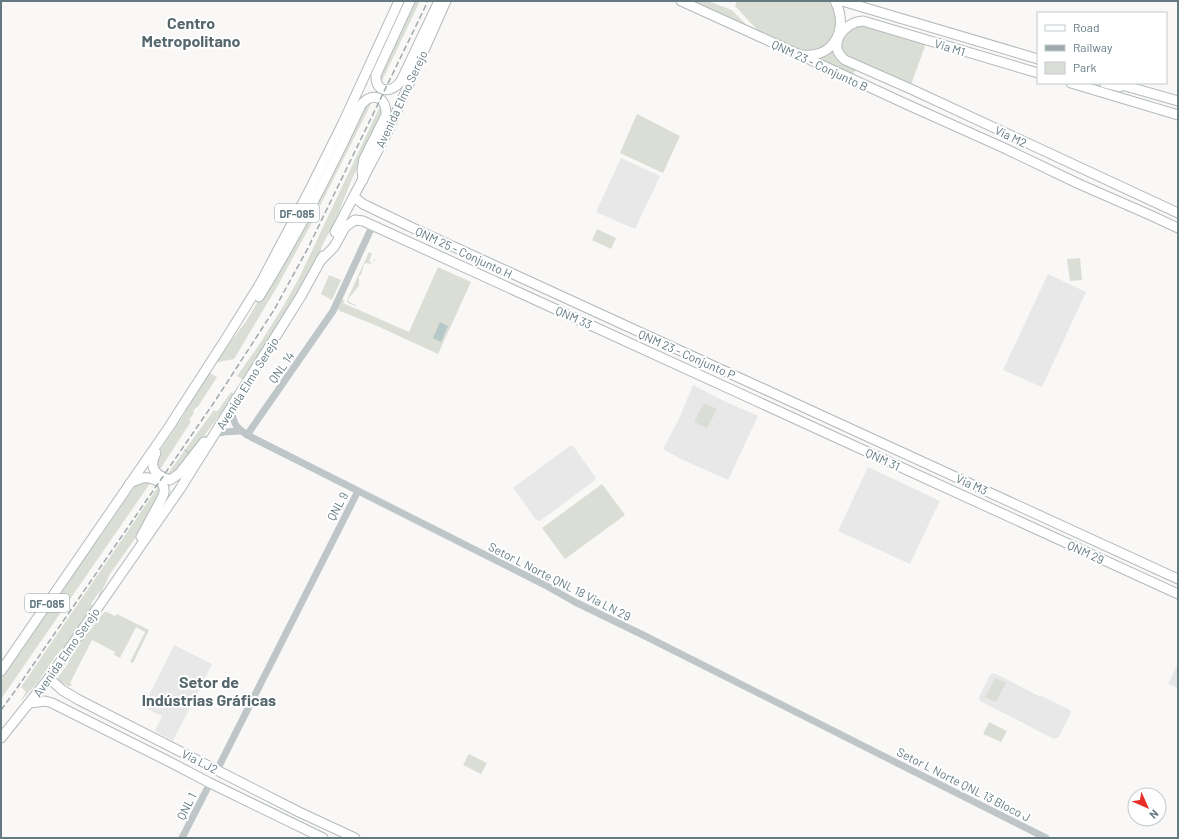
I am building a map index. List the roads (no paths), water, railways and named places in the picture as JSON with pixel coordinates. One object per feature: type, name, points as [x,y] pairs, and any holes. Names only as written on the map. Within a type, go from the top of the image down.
[{"type":"main road","name":"DF-085","points":[[1,671],[169,426],[260,284],[308,193],[343,122],[399,1]]},
{"type":"main road","points":[[410,1],[376,75],[378,85],[387,90],[391,90],[396,87],[401,81],[439,1]]},
{"type":"main road","name":"Avenida Elmo Serejo","points":[[1,738],[49,678],[180,489],[301,296],[388,131],[446,1]]},
{"type":"main road","points":[[800,54],[811,56],[822,54],[831,46],[838,36],[841,17],[840,9],[835,1]]},
{"type":"main road","points":[[842,1],[1037,59]]},
{"type":"main road","name":"QNM 23 - Conjunto B","points":[[682,2],[800,54],[1079,184],[1177,224]]},
{"type":"main road","name":"Via M1","points":[[838,36],[852,22],[863,21],[1037,73]]},
{"type":"main road","name":"Via M2","points":[[838,36],[838,54],[845,60],[913,90],[1178,214]]},
{"type":"main road","points":[[1012,65],[1037,70]]},
{"type":"main road","points":[[856,81],[855,77],[864,68]]},
{"type":"main road","points":[[1074,84],[1178,115]]},
{"type":"main road","points":[[1107,84],[1132,88]]},
{"type":"main road","points":[[1119,84],[1174,100]]},
{"type":"main road","points":[[227,337],[235,332],[245,321],[270,279],[321,186],[361,105],[365,99],[375,97],[383,102],[386,115],[364,159],[362,170],[363,180]]},
{"type":"main road","points":[[1038,164],[1044,152]]},
{"type":"main road","name":"QNM 25 - Conjunto H","points":[[354,197],[363,204],[379,212],[545,289]]},
{"type":"main road","name":"QNM 33","points":[[320,261],[334,247],[345,227],[350,222],[357,220],[375,226],[773,408]]},
{"type":"main road","points":[[375,226],[385,221],[404,228],[415,229]]},
{"type":"main road","points":[[457,264],[470,266],[490,275],[496,272],[495,266]]},
{"type":"main road","points":[[502,284],[501,278],[507,275],[527,284],[545,289]]},
{"type":"main road","name":"QNM 23 - Conjunto P","points":[[545,289],[946,472]]},
{"type":"main road","points":[[609,333],[625,337],[646,346],[649,342],[648,336]]},
{"type":"main road","points":[[730,389],[729,384],[734,380],[750,387],[759,387]]},
{"type":"main road","name":"QNM 31","points":[[773,408],[997,512]]},
{"type":"main road","points":[[788,415],[801,418],[823,428],[826,427],[828,422],[826,418]]},
{"type":"main road","points":[[169,426],[152,463],[153,469],[161,477],[170,480],[179,474],[209,435],[221,425]]},
{"type":"main road","points":[[904,469],[904,463],[906,460],[909,460],[935,470],[946,472]]},
{"type":"main road","name":"Via M3","points":[[946,472],[1172,576]]},
{"type":"main road","points":[[130,483],[142,477],[148,477],[162,483],[164,488],[162,498],[146,527],[133,556]]},
{"type":"main road","points":[[997,512],[1014,515],[1034,524],[1038,524],[1040,516]]},
{"type":"main road","name":"QNM 29","points":[[997,512],[1176,593]]},
{"type":"main road","points":[[1118,567],[1116,563],[1117,560],[1122,557],[1148,569],[1172,576]]},
{"type":"main road","name":"Via LJ2","points":[[49,678],[62,690],[78,700],[299,812],[355,838]]},
{"type":"main road","name":"Via LJ2","points":[[30,703],[44,701],[52,703],[323,838]]},
{"type":"main road","points":[[168,761],[172,754],[181,751]]},
{"type":"main road","points":[[294,823],[299,818],[299,812]]},
{"type":"main road","points":[[306,829],[306,824],[312,818]]},
{"type":"street","name":"QNL 14","points":[[247,435],[333,311],[370,231],[375,226]]},
{"type":"street","points":[[231,409],[234,422],[240,431]]},
{"type":"street","points":[[215,434],[240,431]]},
{"type":"street","name":"Setor L Norte QNL 18 Via LN 29","points":[[240,431],[358,492],[872,750]]},
{"type":"street","name":"QNL 9","points":[[217,770],[358,492]]},
{"type":"street","name":"Setor L Norte QNL 13 Bloco J","points":[[872,750],[1046,838]]},
{"type":"street","name":"QNL 1","points":[[182,838],[210,783]]},
{"type":"waterway","points":[[185,450],[189,453]]},
{"type":"railway","points":[[1,710],[215,401],[274,310],[308,248],[428,1]]},
{"type":"district","name":"Centro Metropolitano","points":[[191,31]]},
{"type":"district","name":"Setor de Indústrias Gráficas","points":[[209,690]]}]
